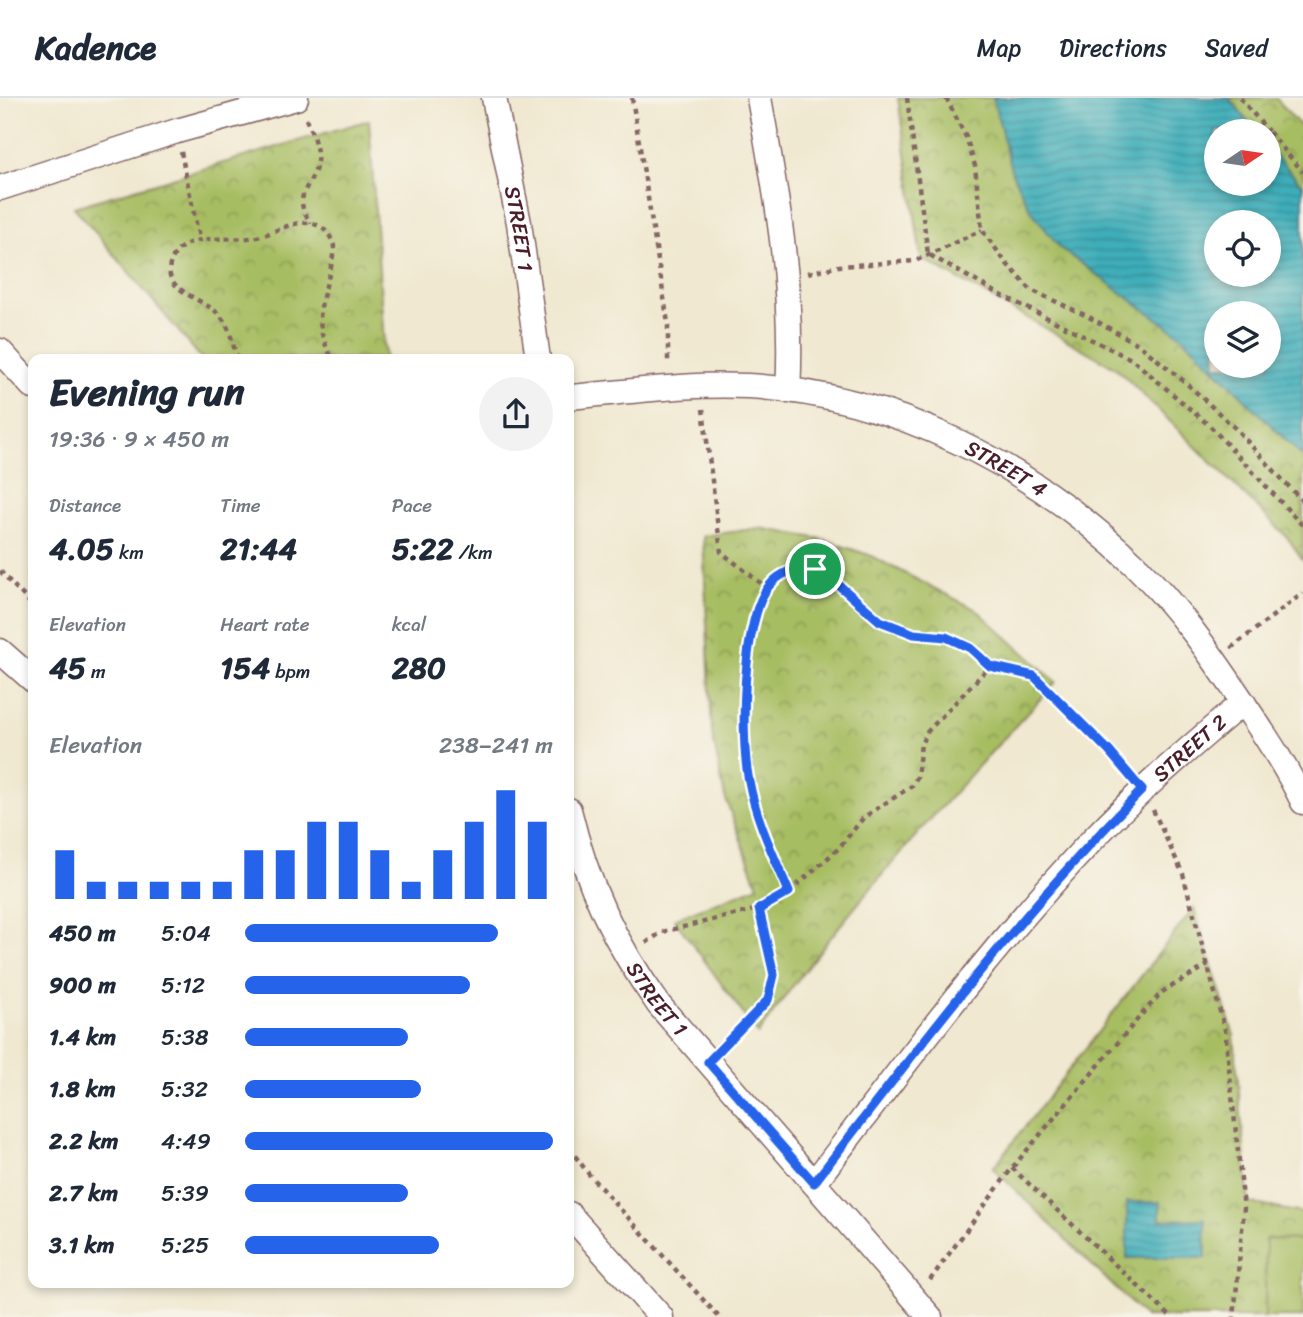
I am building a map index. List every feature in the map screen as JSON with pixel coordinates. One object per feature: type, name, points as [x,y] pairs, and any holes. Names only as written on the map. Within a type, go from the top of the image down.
[{"type":"street","name":"STREET 1","points":[[494,98],[519,223],[537,354]]},
{"type":"street","points":[[759,98],[788,278],[788,391]]},
{"type":"street","points":[[0,188],[177,131],[300,104]]},
{"type":"street","points":[[0,351],[28,382]]},
{"type":"street","name":"STREET 4","points":[[574,397],[668,388],[748,386],[788,391],[853,403],[915,423],[975,450],[1032,483],[1086,522],[1135,566],[1180,615],[1215,660],[1303,802]]},
{"type":"street","points":[[0,651],[28,676]]},
{"type":"street","name":"STREET 2","points":[[814,1183],[1000,944],[1095,837],[1142,790],[1242,702]]},
{"type":"street","name":"STREET 1","points":[[574,826],[598,903],[625,957],[659,1005],[922,1309]]},
{"type":"street","points":[[574,1220],[661,1317]]},
{"type":"path","points":[[632,98],[644,155],[668,323],[668,388]]},
{"type":"path","points":[[907,98],[929,254]]},
{"type":"path","points":[[946,98],[966,137],[975,166],[982,230],[1031,290],[1138,344],[1235,428],[1303,502]]},
{"type":"path","points":[[1240,98],[1257,119]]},
{"type":"path","points":[[300,104],[317,153],[315,170],[303,192],[303,208],[311,223]]},
{"type":"path","points":[[177,131],[200,242]]},
{"type":"path","points":[[1281,147],[1303,172]]},
{"type":"path","points":[[235,354],[223,319],[212,307],[175,287],[170,275],[170,262],[177,251],[187,243],[243,239],[299,223],[311,223],[323,228],[331,237],[334,246],[319,316],[324,344],[330,354]]},
{"type":"path","points":[[788,278],[839,266],[915,261],[982,230]]},
{"type":"path","points":[[929,254],[998,293],[1133,360],[1212,427],[1303,526]]},
{"type":"path","points":[[700,388],[721,552],[767,588]]},
{"type":"path","points":[[789,892],[754,805],[745,757],[744,709],[752,633],[767,588],[788,571],[815,569],[836,581],[864,611],[880,621],[914,634],[958,641],[990,666],[1025,672],[1043,682],[1142,790],[1183,874],[1226,1030],[1244,1208],[1234,1317]]},
{"type":"path","points":[[0,571],[28,601]]},
{"type":"path","points":[[1215,660],[1303,593]]},
{"type":"path","points":[[625,957],[662,932],[759,909],[789,892],[838,849],[864,817],[912,786],[921,744],[927,732],[990,666]]},
{"type":"path","points":[[708,1062],[768,1000],[774,975],[759,909]]},
{"type":"path","points":[[922,1309],[1012,1168],[1162,992],[1208,965]]},
{"type":"path","points":[[574,1155],[591,1177],[719,1317]]},
{"type":"path","points":[[1012,1168],[1171,1317]]},
{"type":"green space","points":[[898,98],[1276,98],[1303,129],[1303,560],[1287,537],[1116,368],[921,258]]},
{"type":"green space","points":[[369,120],[385,354],[198,354],[74,207]]},
{"type":"green space","points":[[760,528],[821,539],[869,555],[977,610],[1056,682],[864,897],[827,941],[758,1034],[674,919],[758,886],[725,797],[712,734],[703,536]]},
{"type":"green space","points":[[1194,908],[1234,1036],[1249,1203],[1303,1213],[1303,1317],[1145,1317],[993,1168]]},
{"type":"green space","points":[[1266,1239],[1303,1240],[1303,1317],[1265,1317]]},
{"type":"water","points":[[993,98],[1229,98],[1246,119],[1204,119],[1204,196],[1281,196],[1281,161],[1303,186],[1303,457],[1224,378],[1281,378],[1281,301],[1204,301],[1204,358],[1184,338],[1060,248],[1030,209],[1012,173]]},
{"type":"water","points":[[1127,1202],[1160,1202],[1160,1220],[1205,1219],[1206,1258],[1127,1258]]},
{"type":"route","points":[[801,568],[815,569],[836,581],[864,611],[896,629],[958,641],[990,666],[1025,672],[1043,682],[1142,790],[1095,837],[1000,944],[955,998],[814,1183],[708,1062],[768,1000],[774,975],[759,909],[789,892],[754,805],[745,757],[744,709],[752,633],[761,601],[776,578],[801,568]]}]
